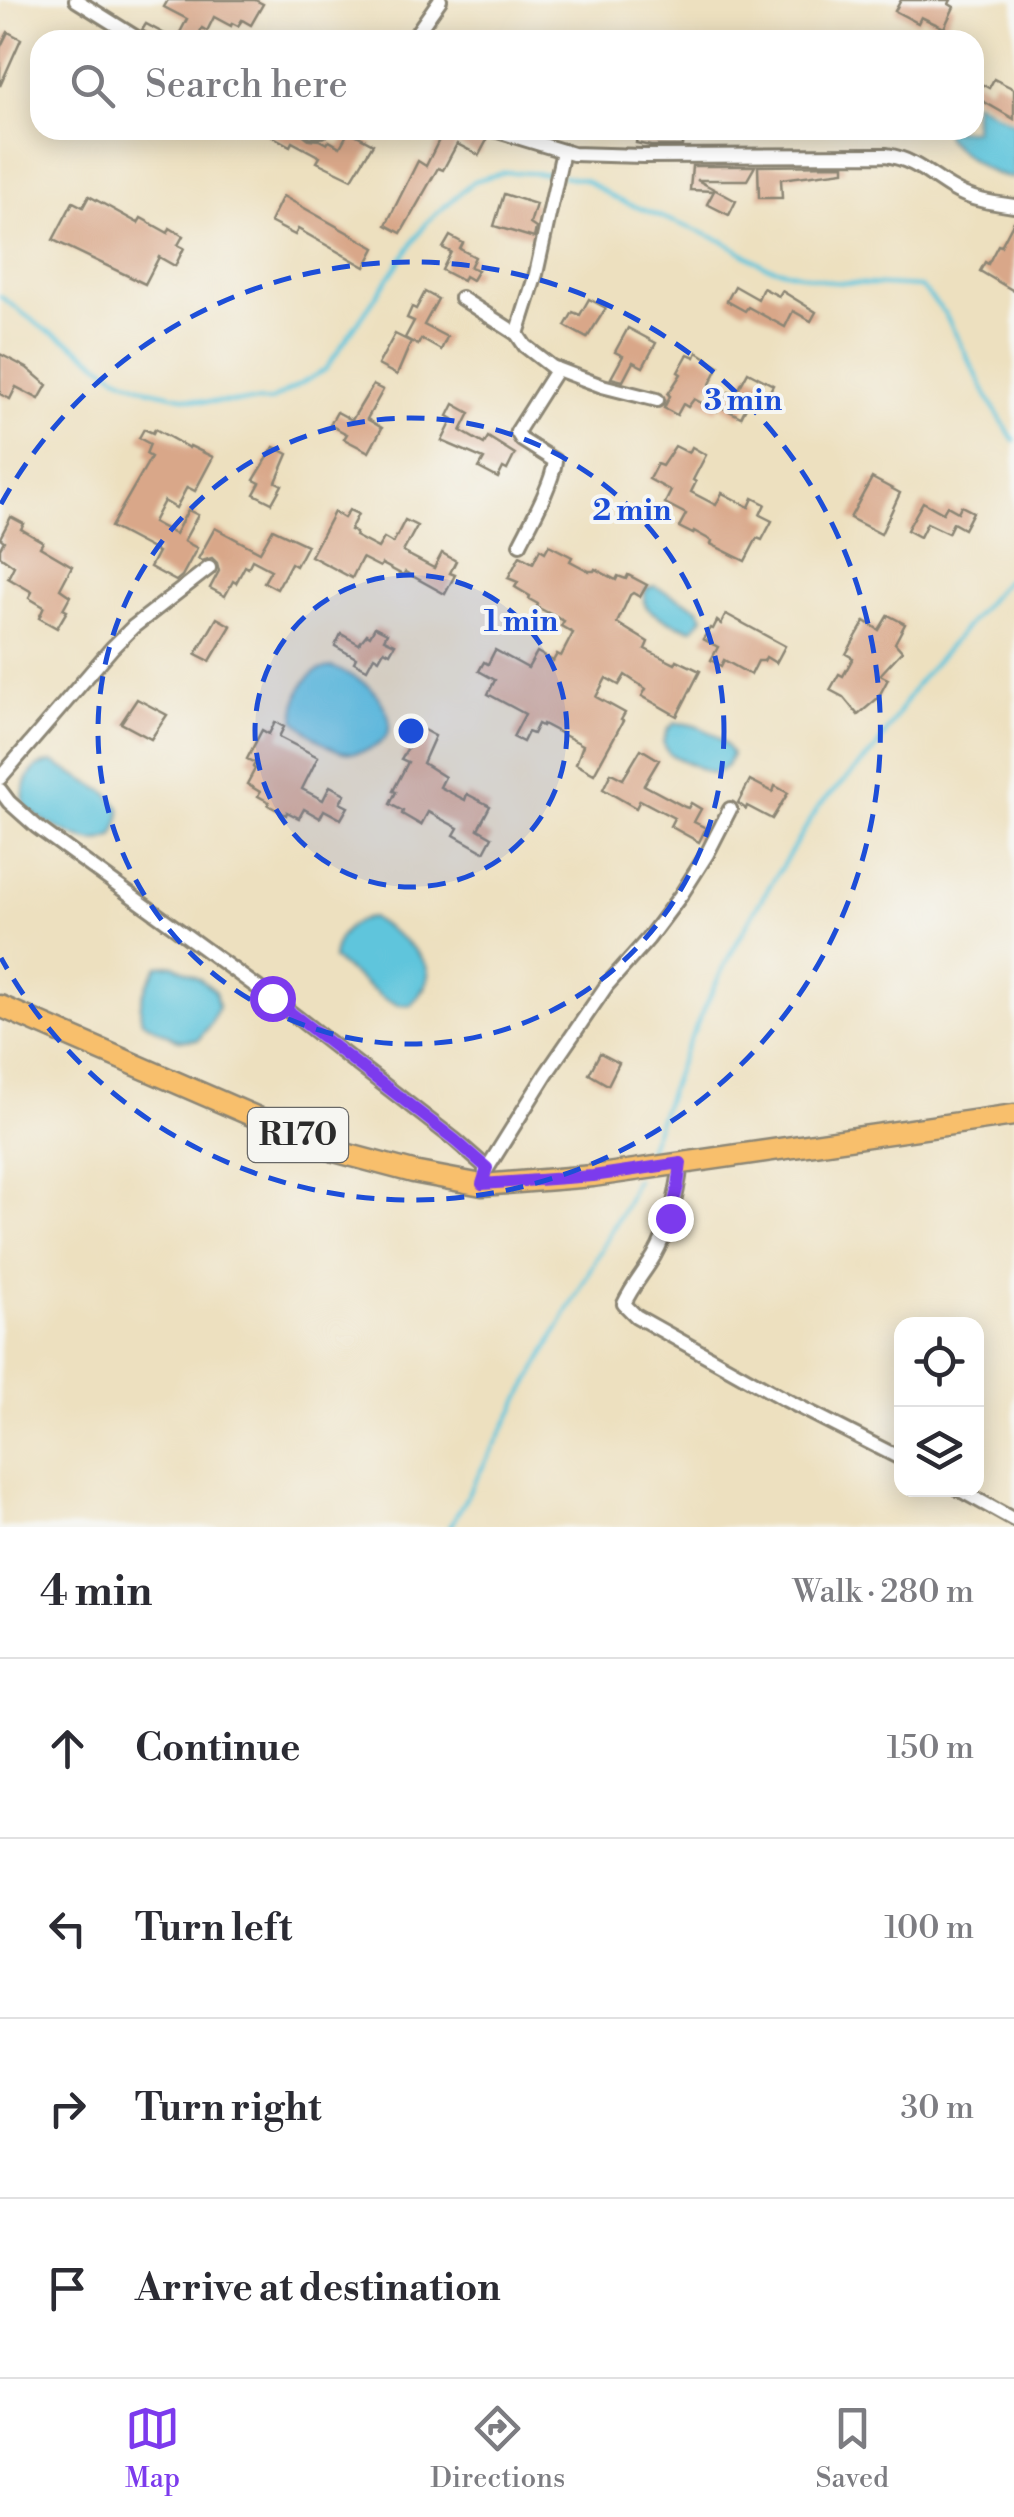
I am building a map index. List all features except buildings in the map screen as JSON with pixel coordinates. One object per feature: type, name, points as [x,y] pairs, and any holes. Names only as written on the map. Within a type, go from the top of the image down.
[{"type":"main road","name":"R170","points":[[0,1006],[334,1151],[413,1172],[484,1176],[616,1172],[1014,1116]]},
{"type":"street","points":[[76,0],[124,30]]},
{"type":"street","points":[[419,30],[440,0]]},
{"type":"street","points":[[520,140],[562,156],[886,155],[922,167],[953,189],[985,203],[1014,206]]},
{"type":"street","points":[[517,334],[528,306],[562,156]]},
{"type":"street","points":[[461,298],[517,334],[525,346],[557,369],[657,400]]},
{"type":"street","points":[[520,544],[550,481],[555,461],[522,440],[517,432],[557,369]]},
{"type":"street","points":[[0,778],[112,648],[209,568]]},
{"type":"street","points":[[0,790],[37,827],[272,998],[455,1140],[484,1176],[606,985],[648,939],[680,895],[730,809]]},
{"type":"street","points":[[681,1163],[670,1218],[654,1255],[632,1285],[624,1304],[636,1316],[894,1456]]},
{"type":"street","points":[[973,1497],[1014,1520]]},
{"type":"water","points":[[984,107],[1014,123],[1014,178],[986,169],[948,140],[984,140]]},
{"type":"water","points":[[654,586],[698,608],[703,617],[693,629],[668,621],[646,606],[646,589]]},
{"type":"water","points":[[333,667],[370,687],[385,708],[389,727],[374,747],[340,751],[295,720],[297,701],[309,678]]},
{"type":"water","points":[[675,723],[715,735],[732,754],[727,766],[710,773],[669,754],[663,742]]},
{"type":"water","points":[[52,762],[107,793],[120,808],[113,837],[97,841],[80,838],[47,822],[25,805],[24,790],[31,774]]},
{"type":"water","points":[[372,918],[423,960],[428,977],[411,1005],[383,998],[333,959],[345,931]]},
{"type":"water","points":[[174,965],[215,991],[218,1007],[198,1040],[178,1040],[142,1021],[142,999],[150,979],[158,966]]},
{"type":"waterway","points":[[0,296],[117,376],[150,390],[205,402],[270,401],[325,370],[427,222],[474,181],[505,172],[554,174]]},
{"type":"waterway","points":[[563,176],[585,180],[616,199],[723,241],[765,266],[831,282],[921,287],[944,312],[1014,441]]},
{"type":"waterway","points":[[644,1161],[683,1054],[724,966],[819,806],[875,750],[916,685],[1005,581],[1014,577]]},
{"type":"waterway","points":[[450,1527],[636,1179]]},
{"type":"route","points":[[272,998],[487,1168],[482,1184],[593,1176],[681,1163],[670,1218]]}]
